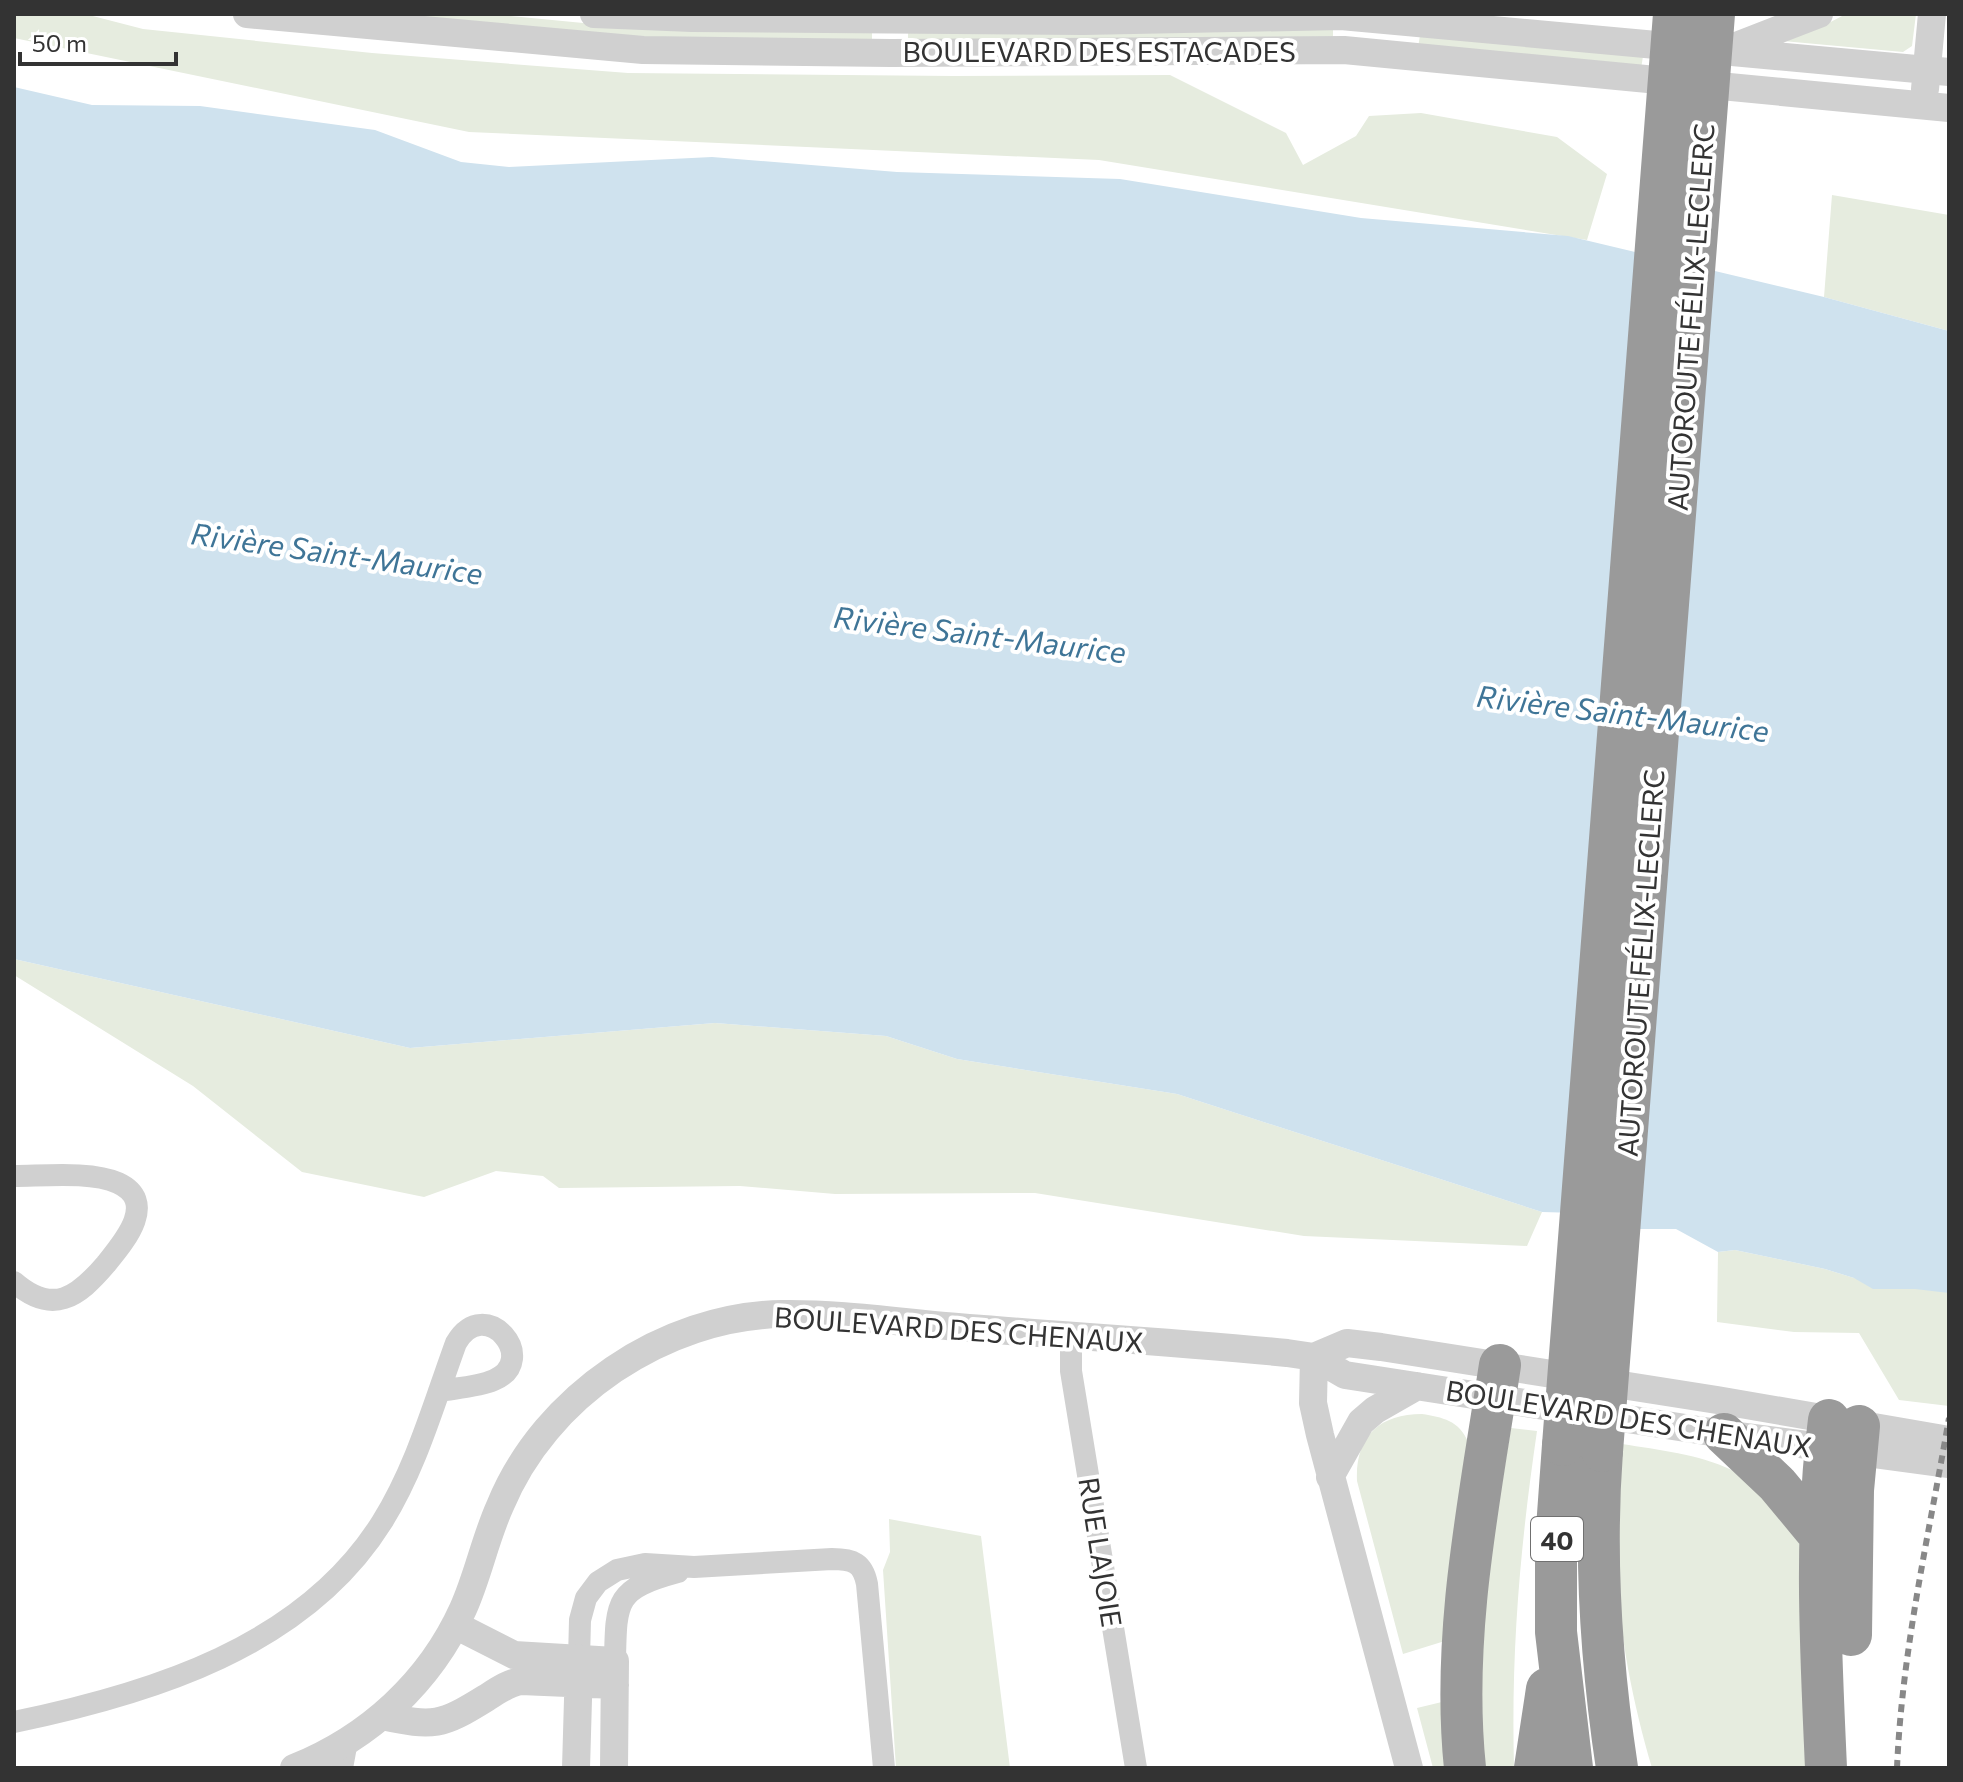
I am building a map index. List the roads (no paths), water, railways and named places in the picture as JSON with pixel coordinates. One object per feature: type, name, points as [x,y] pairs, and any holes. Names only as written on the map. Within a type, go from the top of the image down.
[{"type":"highway","name":"AUTOROUTE FÉLIX-LECLERC","points":[[1617,1768],[1583,1448],[1674,14]]},
{"type":"highway","name":"AUTOROUTE FÉLIX-LECLERC","points":[[1572,1768],[1556,1632],[1556,1542],[1583,1448],[1720,32]]},
{"type":"highway","points":[[1465,1768],[1461,1699],[1464,1640],[1497,1382]]},
{"type":"highway","points":[[1724,1434],[1777,1484],[1821,1537]]},
{"type":"highway","points":[[1826,1768],[1821,1537],[1842,1436]]},
{"type":"highway","points":[[1842,1436],[1854,1768]]},
{"type":"highway","points":[[1535,1768],[1556,1632]]},
{"type":"highway","points":[[1605,1674],[1636,1768]]},
{"type":"street","name":"BOULEVARD DES ESTACADES","points":[[247,14],[366,20],[643,50],[891,53],[1325,50],[1936,107]]},
{"type":"street","name":"BOULEVARD DES ESTACADES","points":[[594,14],[692,18],[1083,21],[1373,16],[1720,32],[1938,71]]},
{"type":"street","points":[[1720,32],[1819,14]]},
{"type":"street","points":[[1932,14],[1938,71],[1936,107]]},
{"type":"street","points":[[1370,53],[1373,16]]},
{"type":"street","points":[[14,1176],[108,1179],[126,1188],[136,1210],[129,1235],[82,1291],[67,1298],[50,1300],[35,1296],[14,1282]]},
{"type":"street","name":"BOULEVARD DES CHENAUX","points":[[294,1768],[344,1754],[422,1677],[455,1625],[504,1496],[539,1439],[559,1416],[613,1370],[660,1344],[746,1317],[822,1315],[1314,1357],[1345,1375],[1417,1386],[1497,1382],[1842,1436],[1949,1464]]},
{"type":"street","name":"RUE LAJOIE","points":[[1071,1336],[1071,1371],[1136,1768]]},
{"type":"street","name":"BOULEVARD DES CHENAUX","points":[[1314,1357],[1347,1343],[1497,1382],[1724,1434],[1949,1440]]},
{"type":"street","points":[[1314,1357],[1313,1403],[1330,1477],[1409,1768]]},
{"type":"street","points":[[1330,1477],[1361,1422],[1375,1410],[1417,1386]]},
{"type":"street","points":[[14,1722],[78,1709],[150,1687],[254,1640],[307,1607],[327,1591],[352,1563],[384,1519],[422,1438],[439,1391]]},
{"type":"street","points":[[576,1768],[582,1609],[592,1589],[609,1574],[645,1564],[694,1567],[832,1559],[858,1563],[867,1584],[884,1768]]},
{"type":"street","points":[[614,1768],[615,1618],[618,1607],[628,1594],[650,1580],[694,1567]]},
{"type":"street","points":[[455,1625],[514,1655],[579,1671],[615,1673]]},
{"type":"street","points":[[382,1716],[421,1724],[435,1723],[468,1709],[514,1682],[579,1671]]},
{"type":"water","name":"Rivière Saint-Maurice","points":[[14,87],[92,105],[200,106],[375,130],[461,162],[509,167],[712,157],[897,172],[1120,179],[1361,218],[1568,236],[1824,297],[1949,331],[1949,1293],[1873,1289],[1854,1278],[1825,1269],[1735,1250],[1718,1252],[1676,1229],[1637,1229],[1577,1213],[1542,1212],[1177,1094],[957,1059],[886,1036],[715,1023],[410,1048],[14,959]]},
{"type":"railway","points":[[1897,1768],[1910,1636],[1949,1418]]}]
